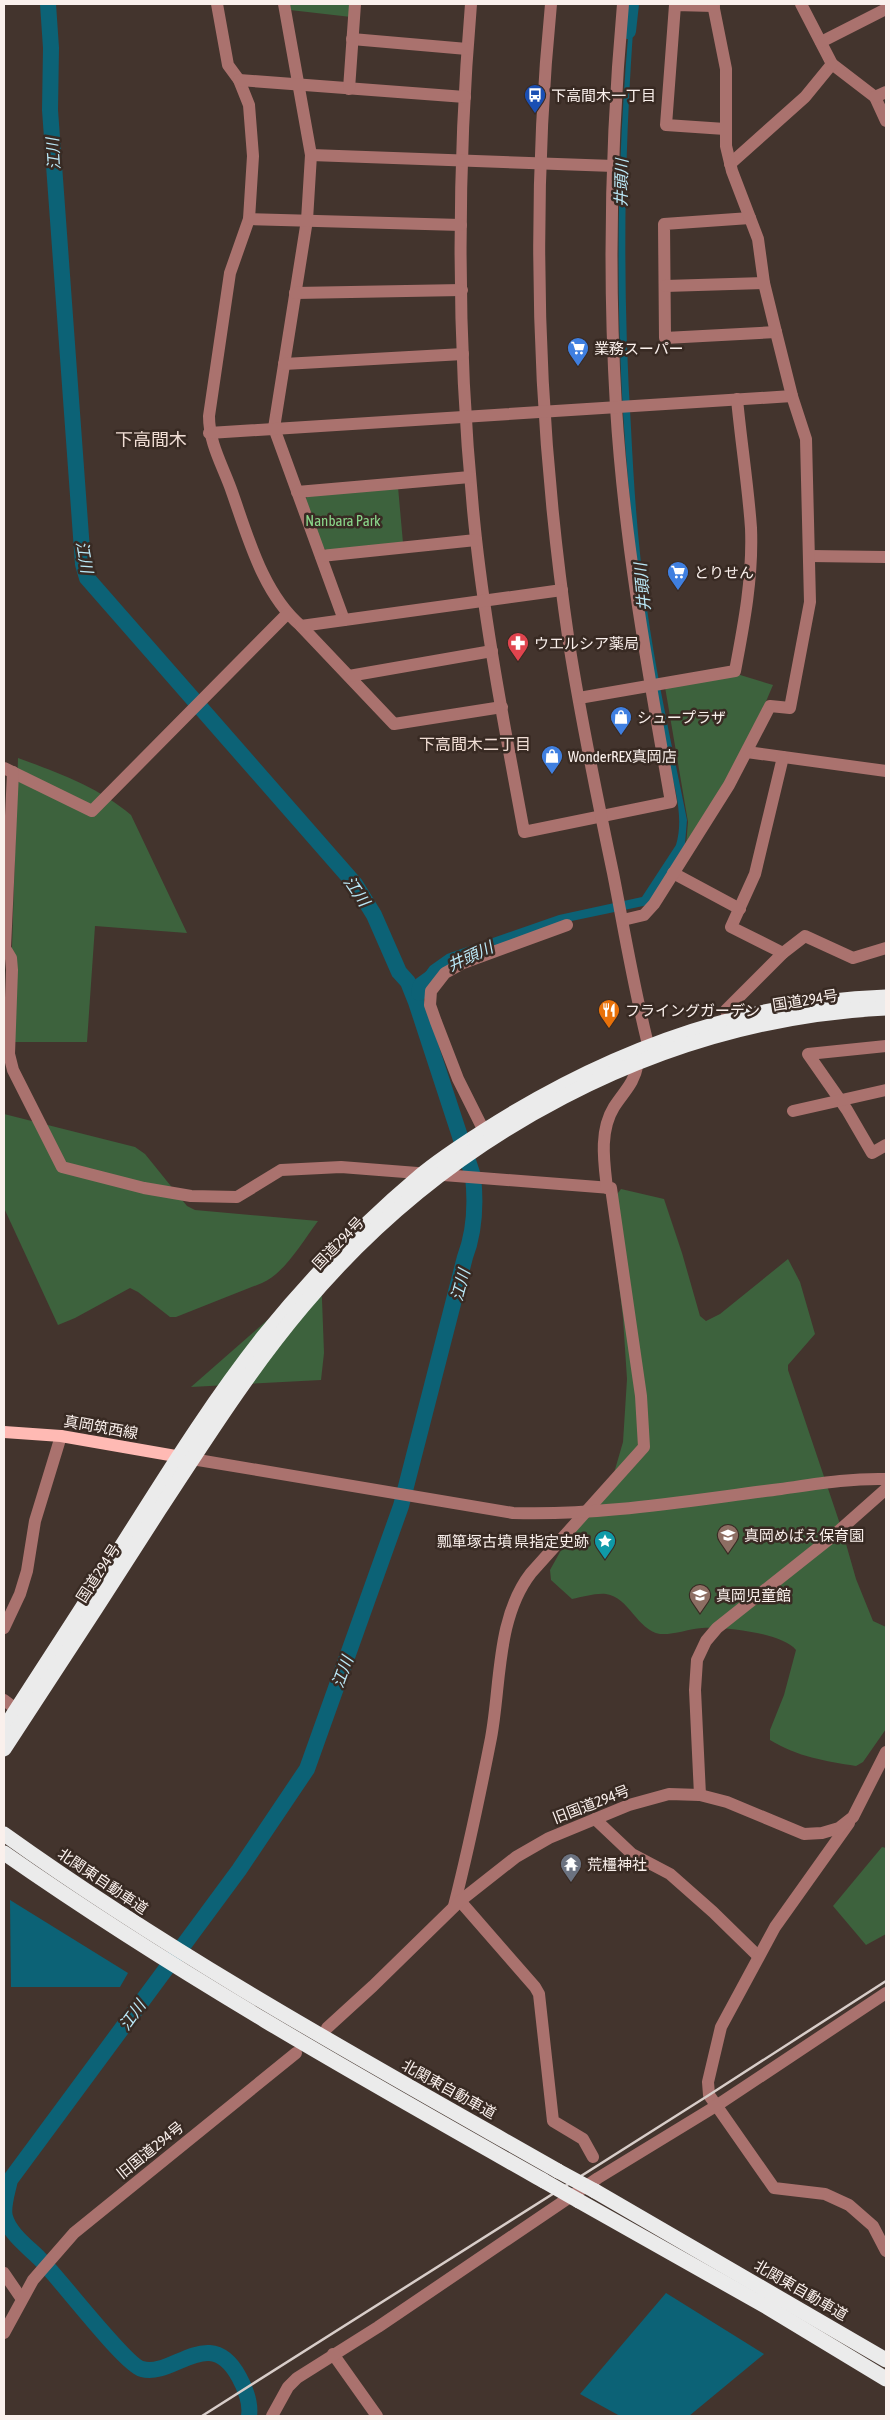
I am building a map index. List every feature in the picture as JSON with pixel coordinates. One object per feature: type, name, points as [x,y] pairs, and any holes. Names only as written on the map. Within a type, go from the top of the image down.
[{"type":"highway","name":"国道294号","points":[[482,1136],[646,1055],[728,1020],[799,1006],[886,997]]},
{"type":"highway","name":"国道294号","points":[[4,1749],[238,1371],[294,1300],[360,1230],[422,1174],[456,1156],[482,1136],[566,1082],[646,1055],[771,1023],[839,1012],[886,1008]]},
{"type":"highway","name":"国道294号","points":[[4,1729],[185,1458],[303,1306],[367,1238],[439,1176],[456,1156]]},
{"type":"highway","name":"北関東自動車道","points":[[4,1834],[152,1935],[200,1964],[338,2046],[596,2191],[886,2360]]},
{"type":"highway","points":[[4,1853],[191,1978],[334,2063],[767,2307],[886,2379]]},
{"type":"main road","name":"真岡筑西線","points":[[4,1432],[61,1436],[185,1458]]},
{"type":"street","points":[[217,4],[228,65],[239,80],[249,105],[253,156],[248,219],[230,273],[209,416],[209,432],[254,556],[287,614],[302,626],[394,724],[502,707]]},
{"type":"street","points":[[284,4],[311,156],[307,220],[274,428],[344,620]]},
{"type":"street","points":[[349,89],[356,4]]},
{"type":"street","points":[[471,4],[467,49],[461,225],[463,354],[470,477],[484,601],[524,832],[671,802],[630,555],[616,407],[611,257],[617,72],[624,4]]},
{"type":"street","points":[[552,4],[541,164],[540,290],[545,412],[562,590],[579,698],[622,918],[646,1055],[635,1078],[613,1108],[606,1130],[603,1153],[608,1188]]},
{"type":"street","points":[[801,4],[832,64],[881,94],[886,121]]},
{"type":"street","points":[[622,918],[644,915],[673,873],[747,752],[770,706],[790,708],[810,602],[806,439],[792,396],[764,283],[758,239],[730,164],[725,129],[726,68],[714,5],[675,5],[666,125],[725,129]]},
{"type":"street","points":[[820,42],[886,9]]},
{"type":"street","points":[[352,39],[467,49]]},
{"type":"street","points":[[730,164],[805,98],[832,64]]},
{"type":"street","points":[[239,80],[465,98]]},
{"type":"street","points":[[311,156],[614,166]]},
{"type":"street","points":[[750,218],[664,224],[665,338],[776,332]]},
{"type":"street","points":[[248,219],[461,225]]},
{"type":"street","points":[[665,286],[764,283]]},
{"type":"street","points":[[295,292],[462,290]]},
{"type":"street","points":[[284,364],[463,354]]},
{"type":"street","points":[[209,432],[792,396]]},
{"type":"street","points":[[579,698],[650,684],[735,671],[748,604],[751,559],[751,528],[737,399]]},
{"type":"street","points":[[298,492],[470,477]]},
{"type":"street","points":[[321,556],[476,540]]},
{"type":"street","points":[[810,556],[886,557]]},
{"type":"street","points":[[302,626],[562,590]]},
{"type":"street","points":[[287,614],[92,811],[8,770],[4,948],[11,958],[12,970],[9,1054],[14,1070],[62,1167],[144,1188],[191,1196],[236,1197],[281,1170],[341,1167],[611,1188],[641,1396],[644,1448],[525,1582],[510,1614],[491,1737],[457,1904],[536,1987],[541,2008],[553,2121],[583,2139],[593,2157]]},
{"type":"street","points":[[349,676],[492,651]]},
{"type":"street","points":[[747,752],[886,771]]},
{"type":"street","points":[[782,757],[755,874],[731,927],[783,953]]},
{"type":"street","points":[[673,873],[740,909]]},
{"type":"street","points":[[482,1136],[430,1005],[431,991],[445,973],[463,963],[567,925]]},
{"type":"street","points":[[728,1020],[726,1010],[783,953],[805,936],[853,958],[886,948]]},
{"type":"street","points":[[886,1046],[808,1054],[838,1100],[847,1110],[872,1153],[886,1146]]},
{"type":"street","points":[[793,1111],[886,1090]]},
{"type":"street","points":[[4,1628],[20,1594],[27,1571],[35,1522],[61,1436]]},
{"type":"street","points":[[185,1458],[513,1513],[550,1514],[586,1512],[834,1482],[886,1478]]},
{"type":"street","points":[[700,1796],[695,1690],[697,1660],[706,1640],[717,1628],[833,1536],[886,1489]]},
{"type":"street","points":[[4,1700],[16,1709]]},
{"type":"street","points":[[886,1752],[853,1817],[792,1902],[758,1956],[721,2027],[714,2049],[708,2082],[709,2096],[774,2188],[825,2194],[849,2205],[873,2226],[886,2251]]},
{"type":"street","name":"旧国道294号","points":[[327,2028],[457,1904],[516,1857],[549,1838],[629,1805],[669,1794],[700,1796],[726,1802],[804,1834],[822,1833],[840,1828],[853,1817]]},
{"type":"street","points":[[595,1820],[632,1854],[670,1874],[713,1912],[758,1956]]},
{"type":"street","points":[[272,2416],[288,2387],[297,2378],[378,2327],[598,2178],[716,2106],[886,1993]]},
{"type":"street","name":"旧国道294号","points":[[4,2333],[21,2298],[33,2280],[74,2233],[296,2053]]},
{"type":"street","points":[[4,2273],[21,2298]]},
{"type":"street","points":[[333,2354],[377,2416]]},
{"type":"green space","points":[[289,4],[352,4],[351,17],[290,10]]},
{"type":"green space","name":"Nanbara Park","points":[[398,487],[403,543],[329,551],[321,547],[304,502],[308,495]]},
{"type":"green space","points":[[737,674],[773,685],[730,786],[686,846],[688,822],[665,687]]},
{"type":"green space","points":[[18,758],[63,775],[92,789],[131,815],[187,933],[95,926],[87,1042],[9,1042]]},
{"type":"green space","points":[[4,1114],[135,1147],[145,1154],[187,1206],[195,1210],[318,1221],[279,1272],[262,1283],[176,1317],[170,1317],[130,1288],[75,1318],[58,1325],[4,1208]]},
{"type":"green space","points":[[621,1189],[664,1199],[700,1316],[706,1321],[720,1314],[788,1259],[800,1282],[815,1334],[788,1365],[788,1370],[842,1530],[856,1579],[873,1621],[886,1627],[886,1729],[863,1762],[856,1766],[823,1760],[791,1751],[770,1740],[770,1730],[784,1695],[796,1650],[789,1644],[766,1635],[724,1628],[702,1628],[660,1634],[645,1626],[614,1596],[598,1594],[572,1599],[551,1580],[550,1570],[560,1552],[603,1495],[614,1473],[623,1442],[627,1379],[623,1318],[613,1235],[618,1193]]},
{"type":"green space","points":[[321,1273],[324,1353],[321,1380],[191,1387]]},
{"type":"green space","points":[[882,1847],[886,1848],[886,1934],[866,1945],[833,1906]]},
{"type":"water","points":[[631,4],[635,4],[628,111],[625,269],[628,374],[634,474],[644,586],[660,689],[687,820],[685,844],[648,905],[562,923],[441,968],[428,985],[423,1006],[416,985],[430,966],[447,954],[559,915],[642,897],[676,845],[679,832],[676,793],[664,741],[637,564],[624,424],[620,354],[619,214],[625,74]]},
{"type":"water","points":[[10,1900],[128,1973],[120,1987],[11,1987]]},
{"type":"water","points":[[666,2293],[764,2354],[689,2416],[620,2416],[580,2394]]},
{"type":"waterway","name":"江川","points":[[48,4],[51,48],[50,110],[83,564],[87,578],[355,884],[374,915],[399,972],[408,982],[416,1002],[473,1176],[474,1186],[474,1217],[471,1237],[401,1506],[307,1769],[239,1870],[10,2180],[4,2208],[5,2217],[10,2229],[39,2258],[107,2337],[133,2364],[142,2369],[154,2370],[191,2356],[204,2353],[216,2354],[228,2362],[239,2377],[247,2396],[249,2416]]},
{"type":"waterway","name":"井頭川","points":[[628,31],[631,4]]},
{"type":"waterway","name":"井頭川","points":[[419,993],[421,985],[456,960]]},
{"type":"railway","points":[[202,2416],[886,1981]]},
{"type":"place","name":"下高間木一丁目","points":[[535,114]]},
{"type":"place","name":"業務スーパー","points":[[578,367]]},
{"type":"place","name":"とりせん","points":[[678,591]]},
{"type":"place","name":"ウエルシア薬局","points":[[518,662]]},
{"type":"place","name":"シュープラザ","points":[[621,736]]},
{"type":"place","name":"WonderREX真岡店","points":[[552,775]]},
{"type":"place","name":"フライングガーデン","points":[[609,1029]]},
{"type":"place","name":"真岡めばえ保育園","points":[[728,1554]]},
{"type":"place","name":"瓢箪塚古墳 県指定史跡","points":[[605,1560]]},
{"type":"place","name":"真岡児童館","points":[[700,1614]]},
{"type":"place","name":"荒橿神社","points":[[571,1883]]},
{"type":"district","name":"下高間木","points":[[151,439]]},
{"type":"district","name":"下高間木二丁目","points":[[475,744]]}]
